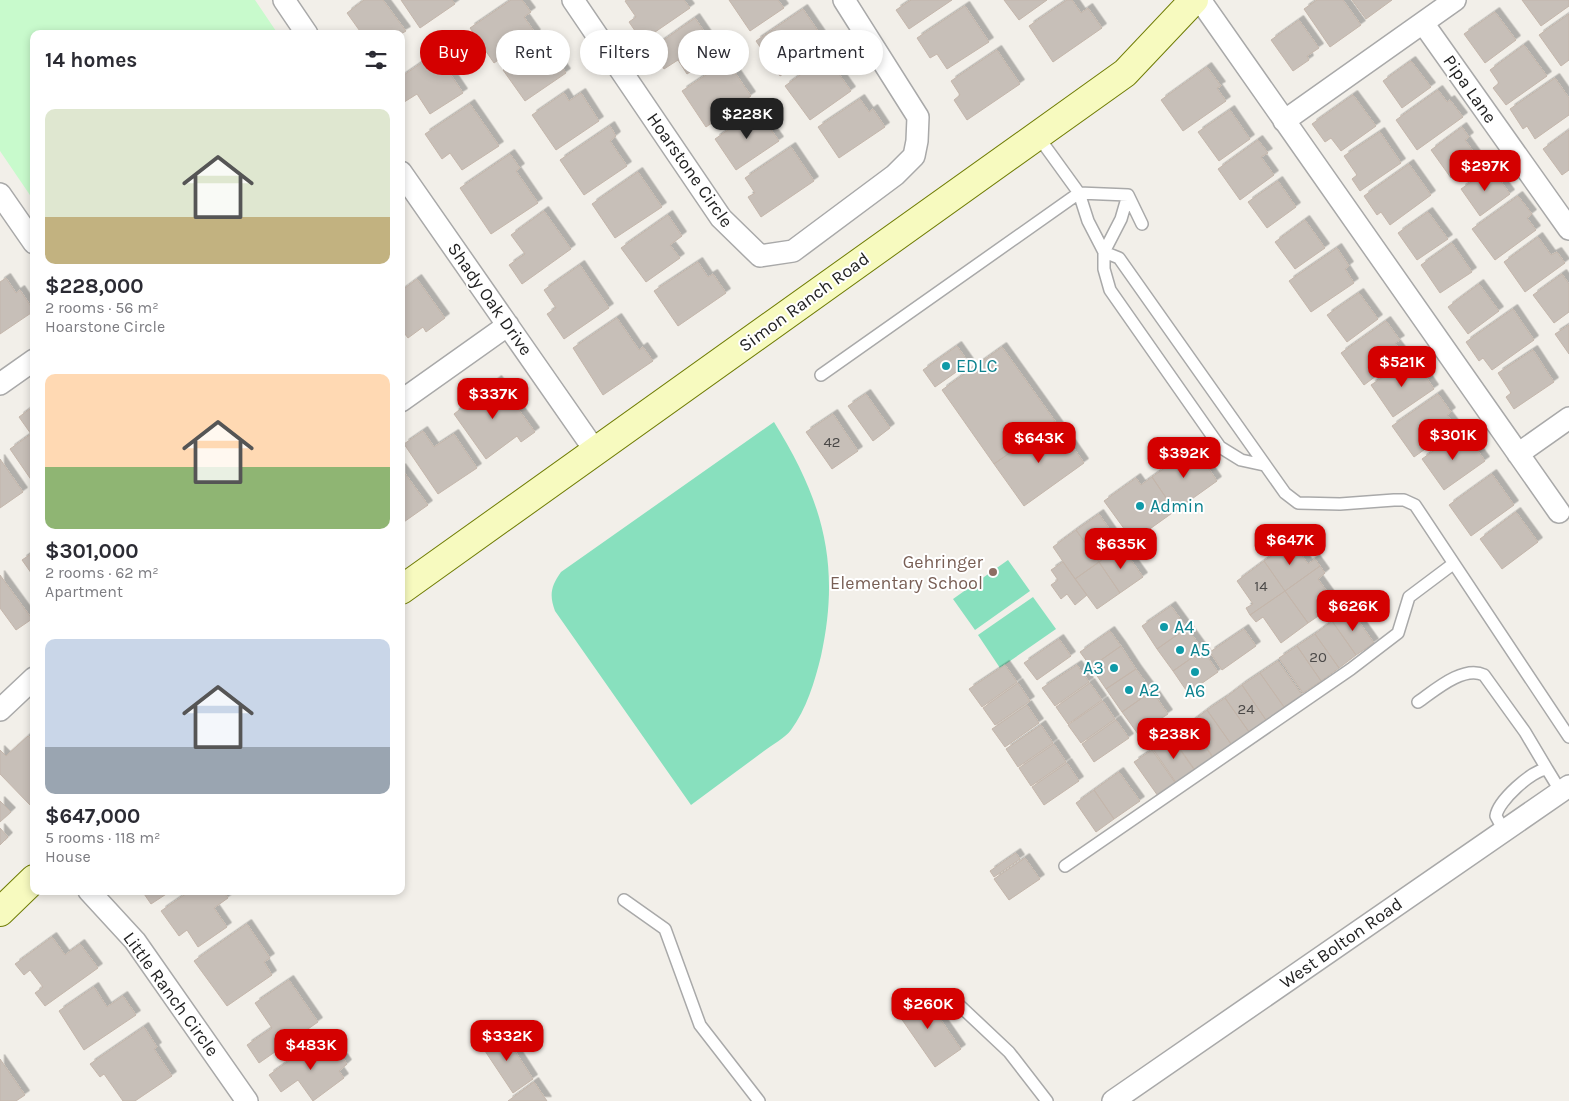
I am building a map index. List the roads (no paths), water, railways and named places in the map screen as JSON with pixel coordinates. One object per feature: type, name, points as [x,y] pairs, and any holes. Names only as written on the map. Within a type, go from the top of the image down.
[{"type":"street","name":"Hoarstone Circle","points":[[573,0],[721,218],[760,256],[793,251],[888,180],[914,156],[918,117],[844,0]]},
{"type":"street","name":"Simon Ranch Road","points":[[405,587],[1125,73],[1194,0]]},
{"type":"street","points":[[1200,0],[1559,512]]},
{"type":"street","points":[[1284,121],[1455,0]]},
{"type":"street","points":[[287,1],[305,30]]},
{"type":"street","name":"Pipa Lane","points":[[1423,23],[1569,229]]},
{"type":"street","name":"Shady Oak Drive","points":[[405,178],[596,452]]},
{"type":"street","points":[[0,194],[30,237]]},
{"type":"street","points":[[405,398],[508,325]]},
{"type":"street","points":[[0,384],[30,363]]},
{"type":"street","points":[[1518,454],[1569,418]]},
{"type":"street","points":[[0,710],[30,682]]},
{"type":"street","name":"West Bolton Road","points":[[1113,1101],[1565,789]]},
{"type":"street","points":[[0,912],[30,883]]},
{"type":"street","name":"Little Ranch Circle","points":[[93,895],[135,941],[247,1101]]},
{"type":"lane","points":[[1037,135],[1079,193],[1088,221],[1104,252],[1119,258],[1285,494],[1298,503],[1340,504],[1404,500],[1415,506],[1569,738]]},
{"type":"lane","points":[[821,375],[1079,193],[1128,195]]},
{"type":"lane","points":[[1128,195],[1142,224]]},
{"type":"lane","points":[[1128,195],[1121,219],[1104,252],[1104,269],[1110,290],[1220,447],[1241,460],[1264,465]]},
{"type":"lane","points":[[1065,866],[1351,669],[1398,633],[1409,597],[1453,564]]},
{"type":"lane","points":[[1418,702],[1455,678],[1480,673],[1484,675],[1515,717],[1547,769],[1565,789]]},
{"type":"lane","points":[[1504,831],[1496,816],[1500,804],[1519,786],[1538,772],[1547,769]]},
{"type":"lane","points":[[624,900],[665,929],[700,1025],[759,1101]]},
{"type":"lane","points":[[958,1004],[1009,1052],[1047,1101]]},
{"type":"place","name":"EDLC","points":[[946,366]]},
{"type":"place","name":"Admin","points":[[1140,506]]},
{"type":"place","name":"Gehringer Elementary School","points":[[993,572]]},
{"type":"place","name":"A4","points":[[1164,627]]},
{"type":"place","name":"A5","points":[[1180,650]]},
{"type":"place","name":"A3","points":[[1114,668]]},
{"type":"place","name":"A6","points":[[1195,672]]},
{"type":"place","name":"A2","points":[[1129,690]]}]
